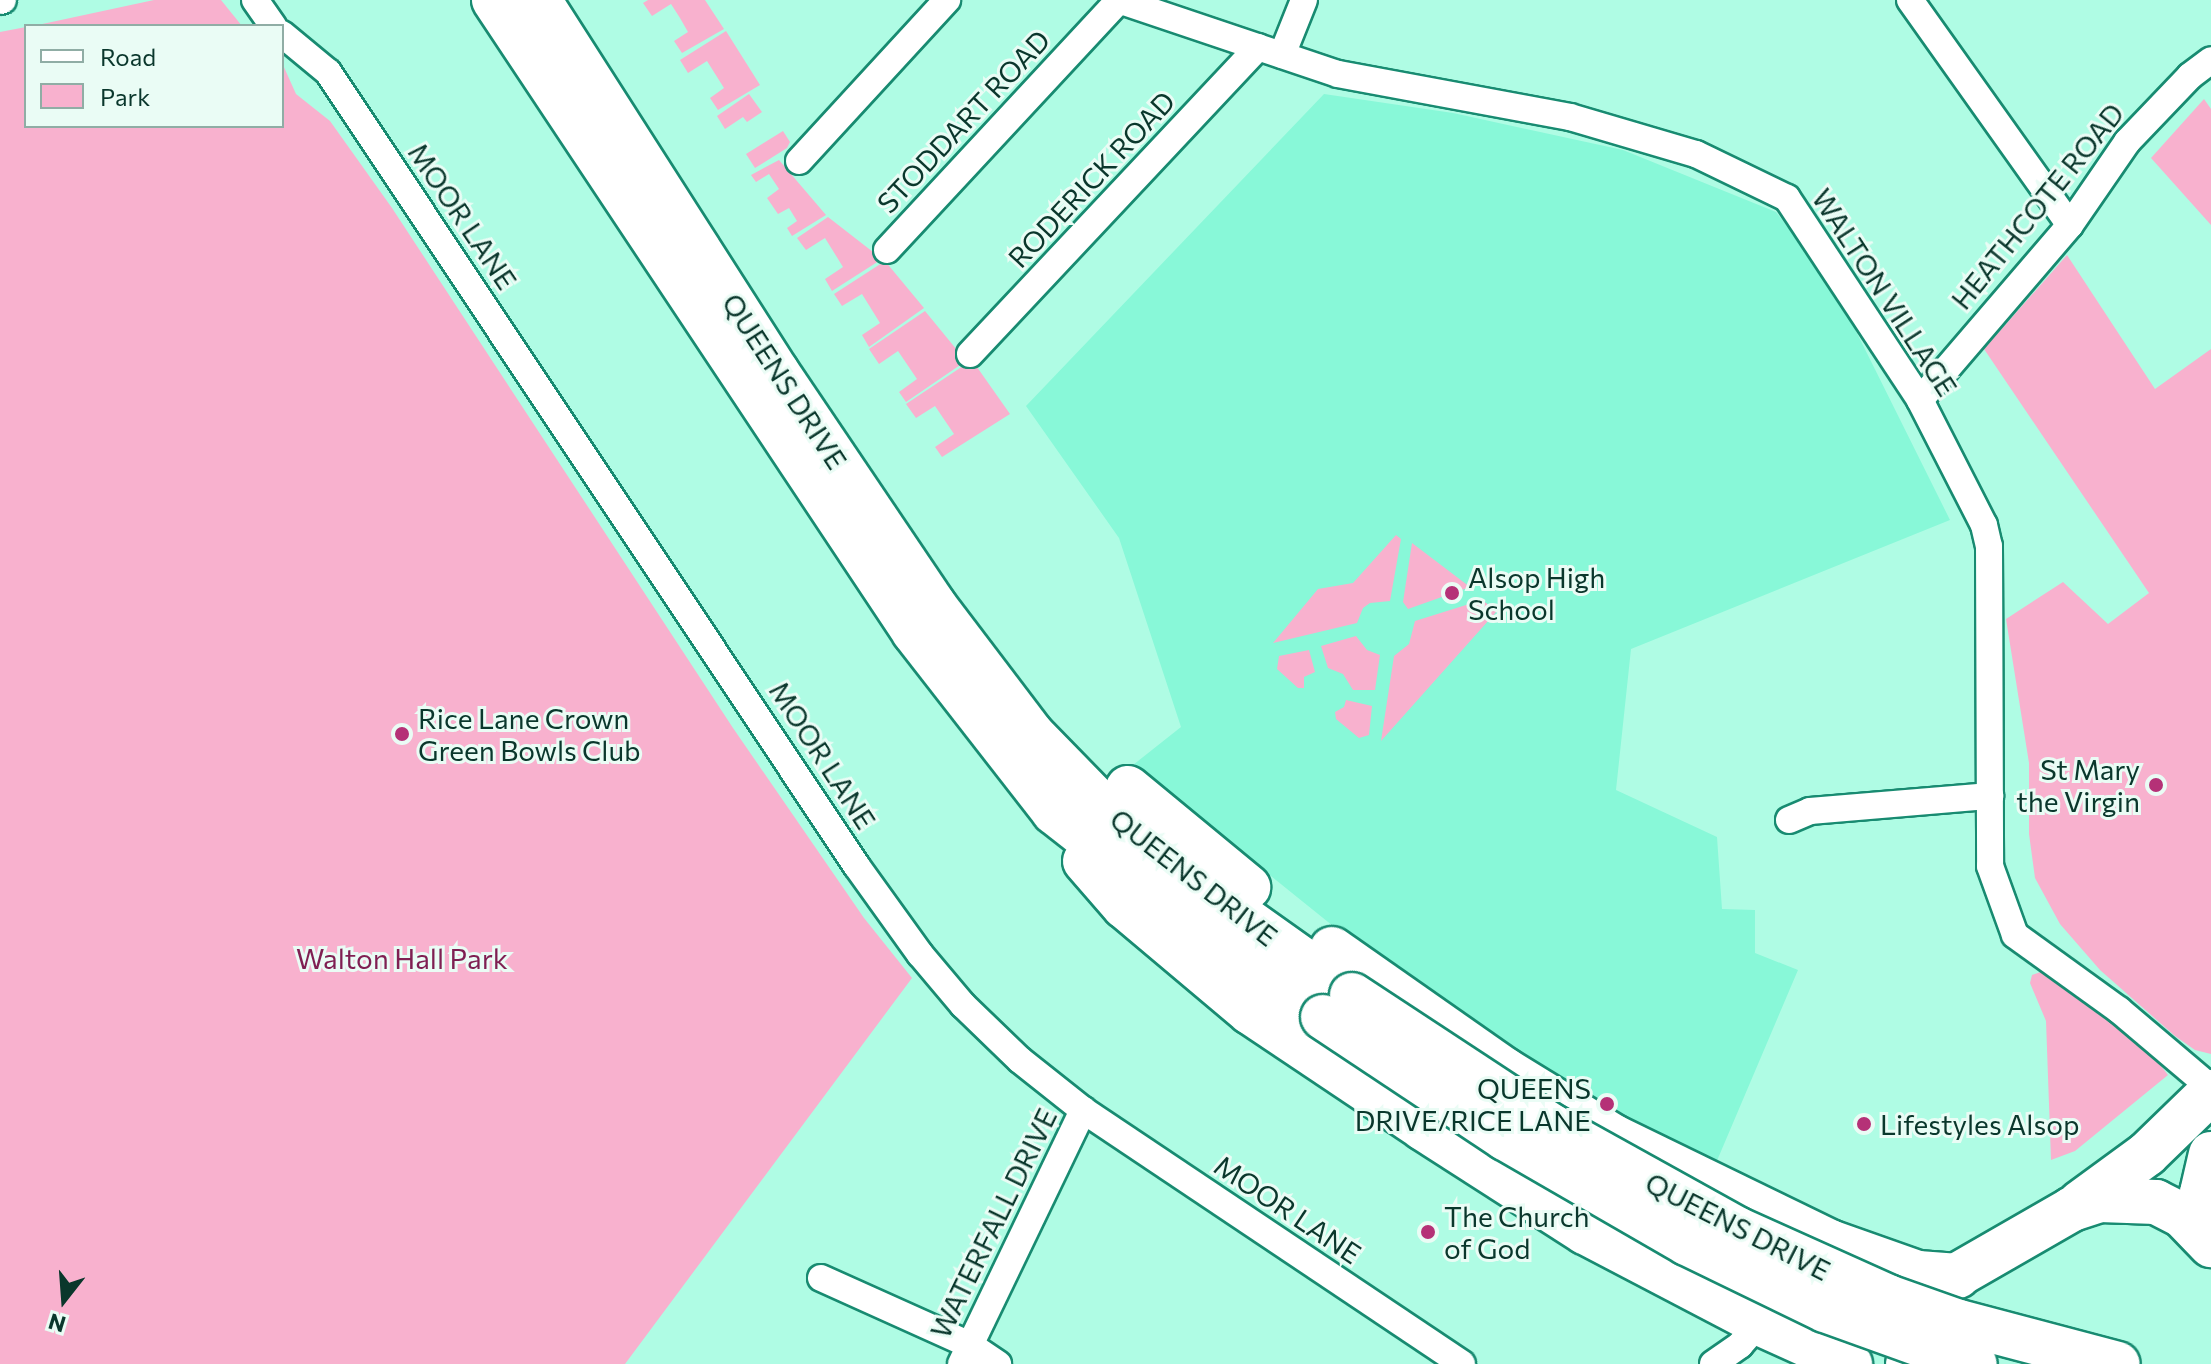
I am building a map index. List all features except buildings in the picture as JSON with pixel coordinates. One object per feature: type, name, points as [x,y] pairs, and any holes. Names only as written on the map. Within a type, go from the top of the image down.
[{"type":"highway","name":"QUEENS DRIVE","points":[[494,0],[914,632],[1054,812],[1225,946],[1737,1229],[1888,1297],[1959,1322],[2118,1364]]},
{"type":"highway","name":"QUEENS DRIVE","points":[[539,0],[777,372],[968,651],[1031,733],[1107,811],[1338,1006],[1505,1138],[1687,1243],[1825,1310],[1975,1364]]},
{"type":"highway","points":[[968,651],[1212,860],[1384,987],[1505,1070],[1614,1137],[1830,1242],[1918,1273],[1958,1276]]},
{"type":"highway","points":[[1054,812],[1086,864],[1124,906],[1250,1012],[1585,1232],[1759,1323],[1850,1364]]},
{"type":"highway","points":[[1908,1364],[1925,1305],[1947,1281],[2072,1209],[2147,1154],[2211,1090]]},
{"type":"highway","points":[[2206,1239],[2202,1193],[2211,1154]]},
{"type":"highway","points":[[2072,1209],[2100,1200],[2156,1202],[2182,1215],[2206,1239]]},
{"type":"highway","points":[[1759,1323],[1790,1274],[1830,1242]]},
{"type":"street","points":[[255,0],[272,24]]},
{"type":"street","points":[[799,161],[947,0]]},
{"type":"street","name":"WALTON VILLAGE","points":[[1118,0],[1338,74],[1570,117],[1696,154],[1787,198],[1920,400],[1984,525],[1989,546],[1990,866],[2015,935],[2119,1010],[2211,1090]]},
{"type":"street","name":"STODDART ROAD","points":[[887,250],[1118,0]]},
{"type":"street","points":[[1270,51],[1304,0]]},
{"type":"street","points":[[1910,0],[2070,225]]},
{"type":"street","name":"MOOR LANE","points":[[284,36],[328,72],[856,865],[920,954],[997,1038],[1083,1110],[1462,1364]]},
{"type":"street","name":"RODERICK ROAD","points":[[970,354],[1270,51]]},
{"type":"street","name":"HEATHCOTE ROAD","points":[[1920,400],[2070,225],[2127,142],[2190,76],[2211,60]]},
{"type":"street","points":[[1789,820],[1810,811],[1990,796]]},
{"type":"street","name":"WATERFALL DRIVE","points":[[965,1355],[1083,1110]]},
{"type":"street","points":[[821,1278],[965,1355],[998,1364]]},
{"type":"street","points":[[1713,1364],[1740,1345],[1759,1323]]},
{"type":"shaded area","name":"Alsop High School","points":[[1324,94],[1453,113],[1623,150],[1776,212],[1835,289],[1950,520],[1631,649],[1616,790],[1717,837],[1722,909],[1755,910],[1755,953],[1798,970],[1716,1163],[1621,1117],[1494,1042],[1369,955],[1133,765],[1181,727],[1119,538],[1026,406]]},
{"type":"green space","points":[[154,0],[221,0],[240,24],[42,24]]},
{"type":"green space","points":[[648,0],[705,0],[724,29],[682,53],[674,41],[688,32],[680,18],[671,4],[652,16],[643,3]]},
{"type":"green space","name":"Walton Hall Park","points":[[24,27],[24,128],[284,128],[284,67],[296,94],[330,121],[392,208],[733,728],[864,918],[912,978],[625,1364],[0,1364],[0,32]]},
{"type":"green space","points":[[726,31],[760,85],[718,110],[710,98],[724,88],[707,61],[688,73],[680,60]]},
{"type":"green space","points":[[749,94],[762,112],[747,122],[743,117],[725,129],[717,116]]},
{"type":"green space","points":[[2204,99],[2211,109],[2211,225],[2151,158]]},
{"type":"green space","points":[[783,131],[790,142],[787,148],[755,168],[746,154]]},
{"type":"green space","points":[[779,160],[826,215],[792,236],[787,228],[797,221],[789,208],[778,214],[767,198],[779,189],[769,174],[756,182],[751,175]]},
{"type":"green space","points":[[828,217],[882,259],[832,291],[825,279],[843,267],[825,238],[806,250],[797,238]]},
{"type":"green space","points":[[2067,255],[2155,389],[2211,349],[2211,1054],[2195,1050],[2175,1036],[2100,970],[2060,924],[2035,878],[2029,834],[2029,763],[2006,619],[2063,582],[2108,624],[2149,593],[1984,349]]},
{"type":"green space","points":[[885,261],[924,308],[869,347],[862,335],[880,323],[862,294],[842,306],[834,294]]},
{"type":"green space","points":[[925,311],[966,361],[906,402],[899,392],[917,379],[898,351],[879,364],[869,349]]},
{"type":"green space","points":[[972,360],[1010,414],[942,457],[935,447],[954,434],[935,406],[916,418],[906,404]]},
{"type":"green space","points":[[1396,535],[1401,539],[1390,601],[1370,603],[1363,608],[1357,623],[1273,643],[1318,589],[1353,583]]},
{"type":"green space","points":[[1412,543],[1470,587],[1408,609],[1403,602]]},
{"type":"green space","points":[[1482,600],[1497,611],[1381,741],[1394,656],[1409,644],[1415,621]]},
{"type":"green space","points":[[1356,636],[1367,650],[1380,655],[1375,690],[1353,690],[1343,674],[1328,668],[1321,646]]},
{"type":"green space","points":[[1309,650],[1315,672],[1304,677],[1304,688],[1298,688],[1277,669],[1279,656]]},
{"type":"green space","points":[[1346,700],[1372,706],[1369,735],[1359,738],[1336,719],[1335,712],[1344,707]]},
{"type":"green space","points":[[2049,969],[2154,1057],[2168,1075],[2075,1151],[2051,1160],[2046,1021],[2030,983],[2032,975]]},
{"type":"place","name":"Alsop High School","points":[[1452,593]]},
{"type":"place","name":"Rice Lane Crown Green Bowls Club","points":[[402,734]]},
{"type":"place","name":"St Mary the Virgin","points":[[2156,785]]},
{"type":"place","name":"QUEENS DRIVE/RICE LANE","points":[[1607,1104]]},
{"type":"place","name":"Lifestyles Alsop","points":[[1864,1124]]},
{"type":"place","name":"The Church of God","points":[[1428,1232]]}]
